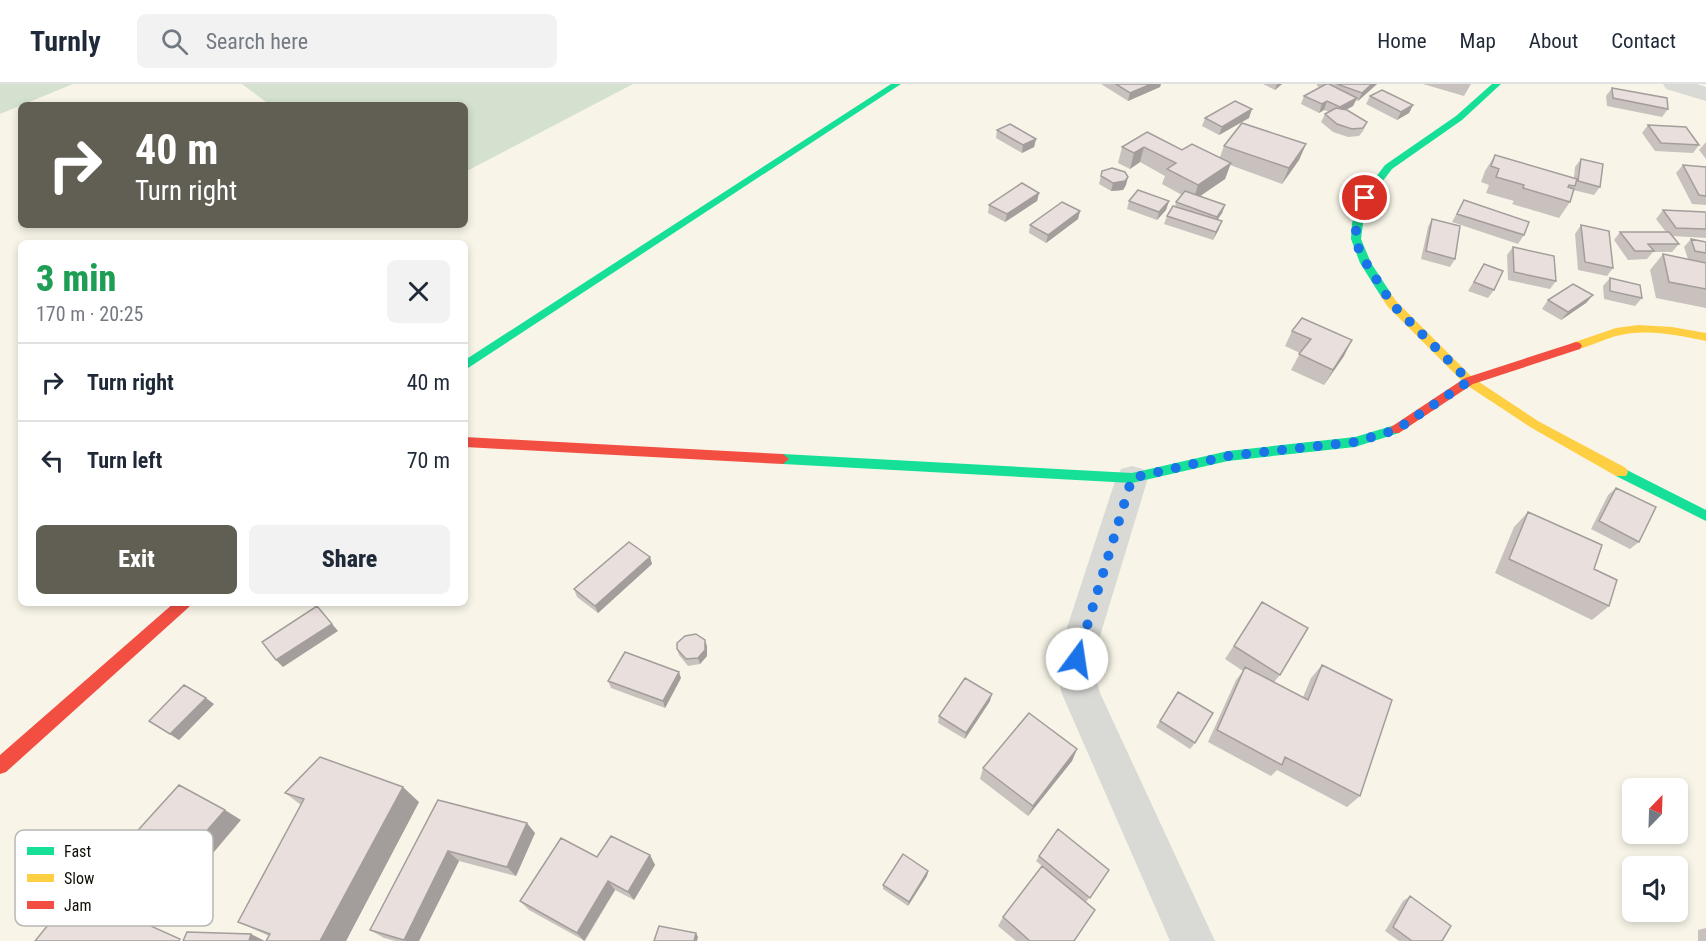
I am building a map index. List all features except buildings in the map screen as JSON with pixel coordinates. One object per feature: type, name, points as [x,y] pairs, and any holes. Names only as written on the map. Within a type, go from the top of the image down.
[{"type":"street","points":[[468,364],[897,84]]},
{"type":"street","points":[[1497,84],[1460,118],[1383,170],[1372,182],[1356,228],[1356,241],[1361,255],[1392,304],[1469,381],[1534,424],[1706,516]]},
{"type":"street","points":[[1674,84],[1706,94]]},
{"type":"street","points":[[468,442],[1132,478],[1228,456],[1355,442],[1396,430],[1469,381],[1617,332],[1641,328],[1672,330],[1706,337]]},
{"type":"street","points":[[1132,478],[1079,646],[1075,671],[1081,694],[1193,941]]},
{"type":"street","points":[[0,766],[181,606]]},
{"type":"green space","points":[[0,84],[73,84],[29,102],[18,102],[18,107],[0,114]]},
{"type":"green space","points":[[242,84],[633,84],[468,170],[468,102],[266,102]]},
{"type":"traffic: fast","points":[[468,364],[897,84]]},
{"type":"traffic: fast","points":[[1386,295],[1365,263],[1356,239],[1361,211],[1368,194],[1389,167],[1459,118],[1497,84]]},
{"type":"traffic: fast","points":[[783,459],[1132,478],[1228,456],[1355,442],[1395,430]]},
{"type":"traffic: fast","points":[[1621,472],[1706,516]]},
{"type":"traffic: slow","points":[[1386,295],[1392,304],[1469,381],[1534,424],[1621,472]]},
{"type":"traffic: slow","points":[[1576,346],[1616,332],[1638,329],[1672,331],[1706,337]]},
{"type":"traffic: jam","points":[[1395,430],[1469,381],[1576,346]]},
{"type":"traffic: jam","points":[[468,442],[783,459]]},
{"type":"traffic: jam","points":[[0,766],[181,606]]},
{"type":"route","points":[[1077,659],[1079,646],[1132,478],[1228,456],[1355,442],[1396,430],[1469,381],[1392,304],[1361,255],[1356,241],[1356,228],[1365,198]]}]
